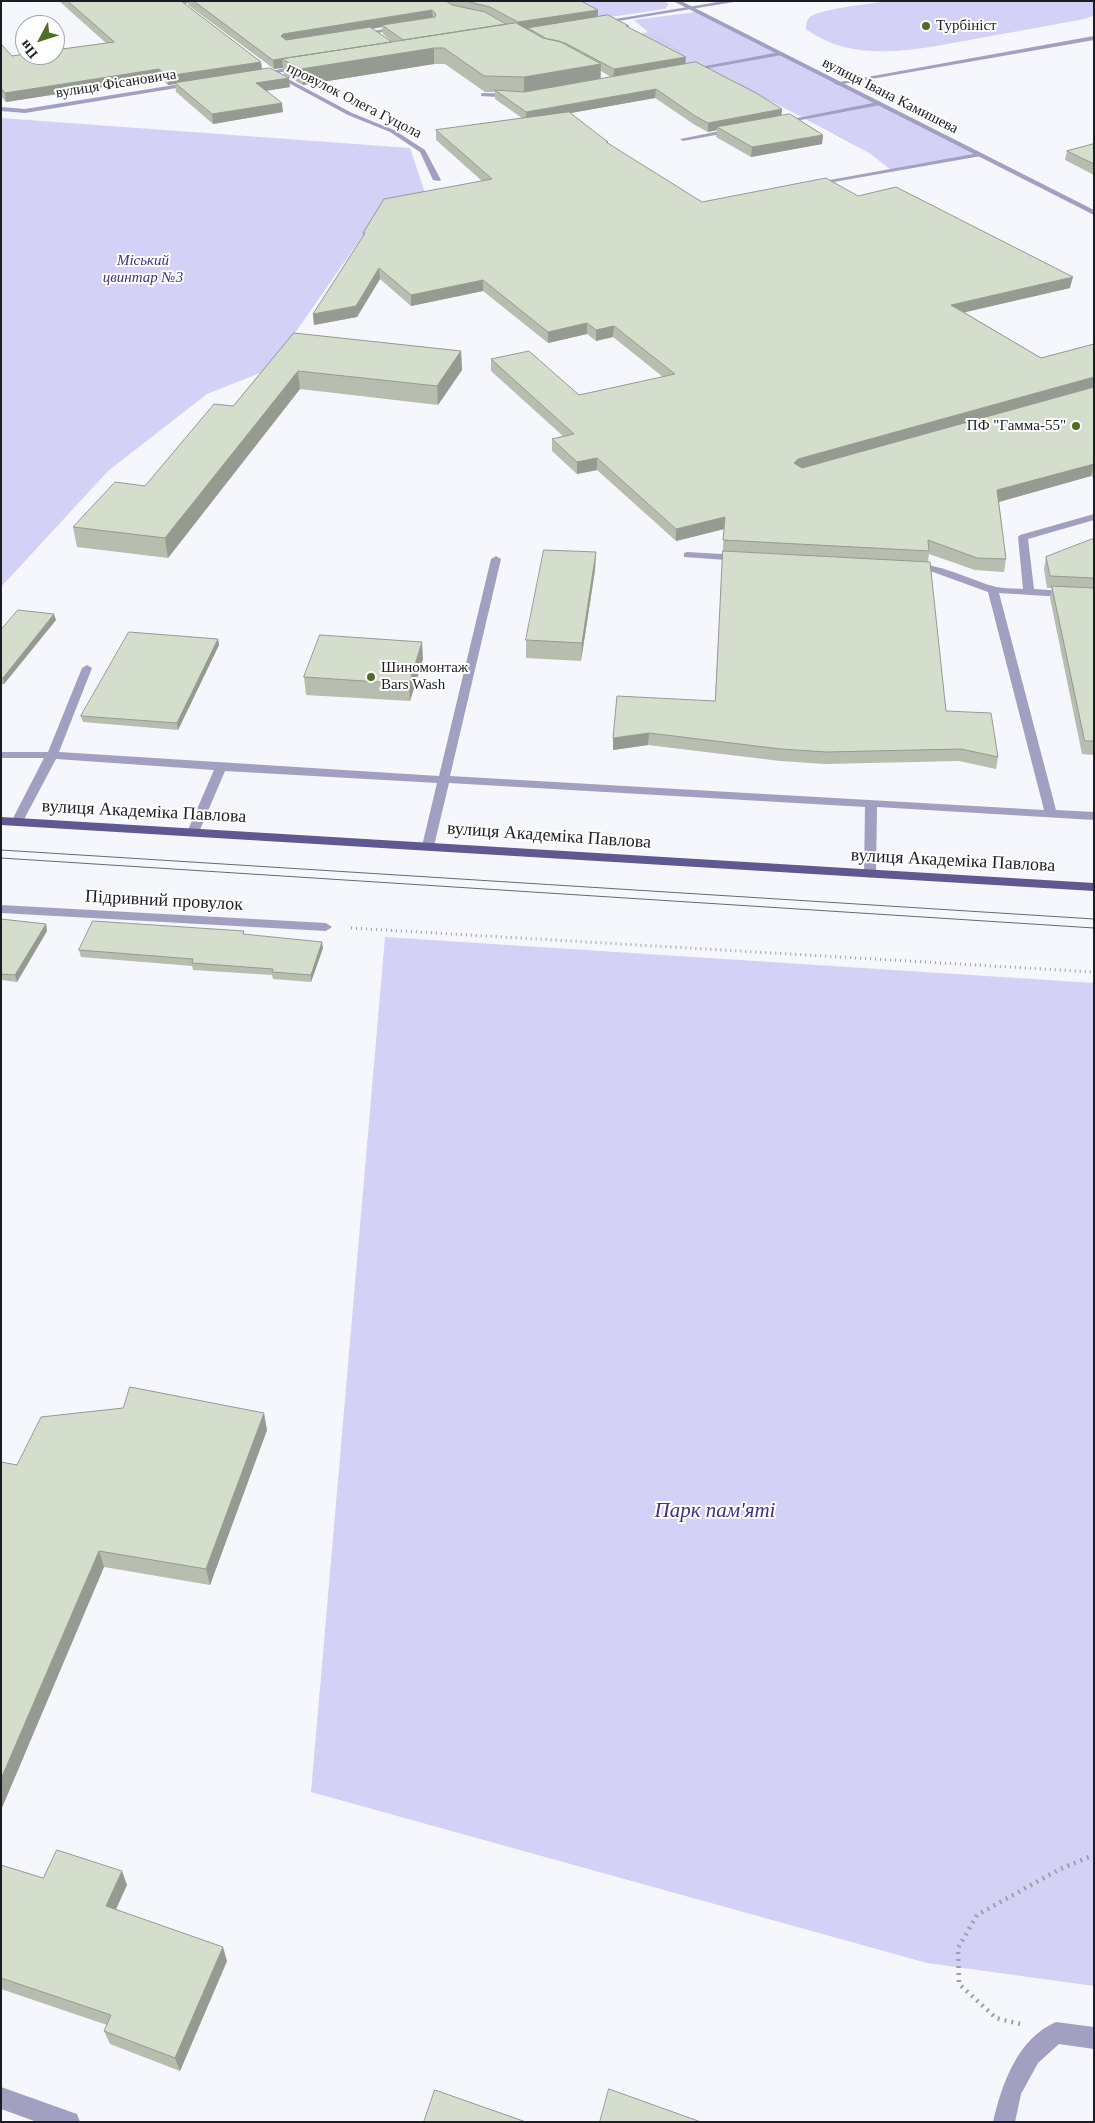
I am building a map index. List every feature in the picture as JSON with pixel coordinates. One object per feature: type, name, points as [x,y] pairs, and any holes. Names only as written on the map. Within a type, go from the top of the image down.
[{"type":"main road","name":"вулиця Академіка Павлова","points":[[1,821],[1094,887]]},
{"type":"street","points":[[178,3],[190,1]]},
{"type":"street","name":"вулиця Івана Камишева","points":[[676,1],[1094,213]]},
{"type":"street","points":[[592,23],[737,1]]},
{"type":"street","points":[[178,3],[188,10]]},
{"type":"street","points":[[353,35],[407,27]]},
{"type":"street","points":[[372,32],[380,37]]},
{"type":"street","points":[[836,83],[1094,38]]},
{"type":"street","points":[[680,71],[780,54]]},
{"type":"street","name":"провулок Олега Гуцола","points":[[263,66],[298,88],[350,114],[392,131],[423,151],[437,180]]},
{"type":"street","points":[[251,75],[308,66]]},
{"type":"street","name":"вулиця Фісановича","points":[[2,109],[26,111],[202,83]]},
{"type":"street","points":[[483,95],[524,97]]},
{"type":"street","points":[[776,123],[878,104]]},
{"type":"street","points":[[683,139],[739,129]]},
{"type":"street","points":[[817,183],[980,155]]},
{"type":"street","points":[[1029,593],[1023,536],[1094,517]]},
{"type":"street","points":[[687,555],[746,558]]},
{"type":"street","points":[[428,846],[496,559]]},
{"type":"street","points":[[904,568],[934,569],[993,590],[1094,596]]},
{"type":"street","points":[[993,590],[1051,814]]},
{"type":"street","points":[[17,822],[52,755],[87,668]]},
{"type":"street","points":[[1,755],[52,755],[221,767],[1094,816]]},
{"type":"street","points":[[193,832],[221,767]]},
{"type":"street","points":[[870,874],[871,804]]},
{"type":"street","name":"Підривний провулок","points":[[1,910],[326,927]]},
{"type":"street","points":[[1004,2122],[1011,2091],[1030,2055],[1056,2033],[1094,2038]]},
{"type":"street","points":[[1,2098],[69,2122]]},
{"type":"path","points":[[630,18],[657,38],[706,67],[868,152],[891,170]]},
{"type":"path","points":[[326,927],[392,929],[1094,972]]},
{"type":"path","points":[[1056,2033],[996,2018],[959,1984],[958,1948],[977,1915],[1060,1869],[1094,1855]]},
{"type":"green space","points":[[571,1],[663,1],[669,4],[665,9],[603,18]]},
{"type":"green space","name":"Турбініст","points":[[886,1],[1094,1],[1094,15],[1085,19],[936,46],[891,51],[868,51],[846,47],[826,40],[806,29],[808,19],[822,12]]},
{"type":"green space","points":[[696,12],[979,155],[891,170],[868,152],[706,67],[654,75],[615,39],[648,32],[634,20]]},
{"type":"green space","name":"Міський цвинтар №3","points":[[1,118],[410,148],[425,193],[377,215],[270,369],[207,394],[108,471],[1,587]]},
{"type":"green space","name":"Парк пам'яті","points":[[385,937],[1094,983],[1094,1986],[927,1963],[311,1792]]},
{"type":"building","points":[[68,1],[181,1],[261,62],[167,76],[159,69],[5,93],[1,88],[1,44],[12,56],[15,56],[15,65],[65,65],[65,49],[114,42]]},
{"type":"building","points":[[194,1],[446,1],[452,5],[485,12],[506,24],[403,40],[382,25],[435,17],[436,14],[432,10],[283,34],[281,36],[286,40],[370,27],[392,42],[273,60]]},
{"type":"building","points":[[465,1],[581,1],[598,10],[518,22],[490,7]]},
{"type":"building","points":[[608,15],[686,57],[614,69],[565,43],[547,39],[528,28]]},
{"type":"building","points":[[516,23],[543,38],[559,41],[601,64],[524,77],[484,76],[444,48],[301,69],[282,59]]},
{"type":"building","points":[[696,62],[756,93],[782,109],[708,123],[656,89],[526,112],[495,90],[524,92]]},
{"type":"building","points":[[270,68],[289,78],[256,83],[282,103],[212,114],[175,83]]},
{"type":"building","points":[[569,112],[608,142],[606,142],[702,202],[826,178],[858,196],[896,187],[1073,277],[951,305],[1041,358],[1094,344],[1094,377],[798,459],[794,463],[802,468],[1094,387],[1094,464],[997,490],[1006,559],[977,558],[928,540],[929,551],[723,540],[725,517],[676,529],[597,458],[577,462],[552,439],[574,434],[491,359],[529,351],[579,395],[675,374],[614,326],[596,330],[587,323],[548,332],[483,280],[411,295],[379,268],[356,306],[313,314],[365,233],[363,233],[384,199],[492,179],[436,130]]},
{"type":"building","points":[[790,114],[823,135],[752,147],[717,127]]},
{"type":"building","points":[[1094,144],[1094,164],[1067,151]]},
{"type":"building","points":[[294,333],[461,351],[437,386],[298,371],[165,538],[73,527],[115,482],[145,486],[214,404],[233,406]]},
{"type":"building","points":[[1094,539],[1094,578],[1050,576],[1046,557]]},
{"type":"building","points":[[544,550],[596,552],[582,643],[526,640]]},
{"type":"building","points":[[723,551],[930,562],[946,711],[991,713],[998,757],[961,749],[827,752],[781,749],[649,733],[613,738],[617,696],[715,701]]},
{"type":"building","points":[[1052,586],[1094,588],[1094,741],[1085,741]]},
{"type":"building","points":[[18,610],[54,614],[3,678],[1,678],[1,630]]},
{"type":"building","points":[[129,632],[218,639],[177,723],[81,716]]},
{"type":"building","points":[[320,635],[422,642],[409,684],[304,677]]},
{"type":"building","points":[[1,919],[46,924],[15,975],[1,974]]},
{"type":"building","points":[[93,921],[244,931],[243,934],[322,942],[311,975],[272,972],[273,969],[192,963],[193,959],[79,950]]},
{"type":"building","points":[[130,1387],[264,1413],[206,1569],[99,1551],[1,1779],[1,1462],[17,1465],[41,1417],[123,1408]]},
{"type":"building","points":[[57,1850],[122,1871],[106,1906],[223,1947],[175,2058],[104,2031],[111,2015],[1,1978],[1,1865],[43,1878]]},
{"type":"building","points":[[609,2089],[701,2122],[600,2122]]},
{"type":"building","points":[[435,2090],[526,2122],[424,2122]]},
{"type":"tram line","points":[[1,850],[1094,919]]},
{"type":"tram line","points":[[1,858],[1094,928]]},
{"type":"place","name":"Турбініст","points":[[926,26]]},
{"type":"place","name":"ПФ \"Гамма-55\"","points":[[1076,426]]},
{"type":"place","name":"Шиномонтаж Bars Wash","points":[[371,677]]}]
